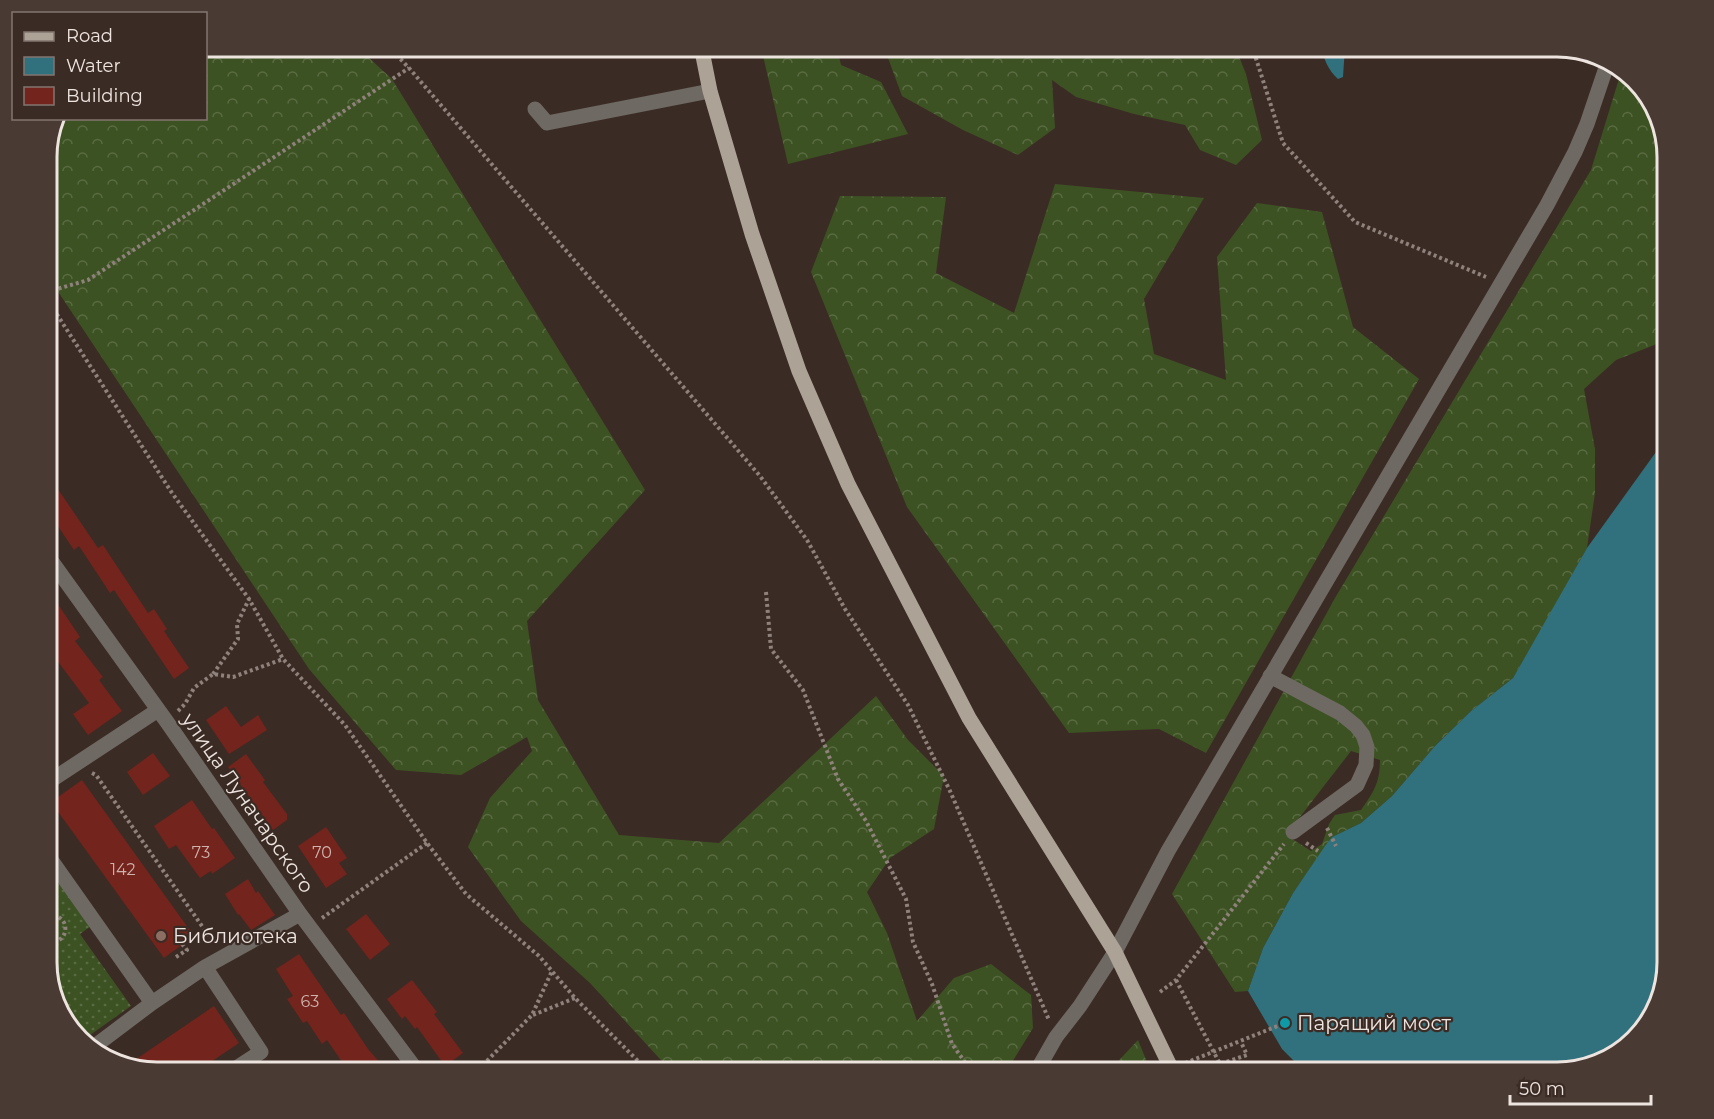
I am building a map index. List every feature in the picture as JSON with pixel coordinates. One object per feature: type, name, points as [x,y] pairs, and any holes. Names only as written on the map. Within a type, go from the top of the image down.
[{"type":"main road","points":[[703,57],[710,91],[752,234],[798,371],[848,484],[969,718],[1115,952],[1168,1062]]},
{"type":"street","points":[[1042,1062],[1056,1037],[1080,1006],[1115,952],[1168,851],[1547,205],[1575,152],[1605,70]]},
{"type":"street","points":[[535,109],[547,123],[710,91]]},
{"type":"street","name":"улица Луначарского","points":[[57,569],[163,716],[305,921],[411,1062]]},
{"type":"street","points":[[1270,676],[1340,713],[1356,726],[1363,735],[1367,747],[1365,765],[1357,785],[1293,832]]},
{"type":"street","points":[[57,776],[163,716]]},
{"type":"street","points":[[57,868],[152,1003]]},
{"type":"street","points":[[100,1043],[152,1003],[205,967],[305,921]]},
{"type":"street","points":[[205,967],[261,1052],[246,1062]]},
{"type":"path","points":[[398,57],[760,476],[807,540],[846,609],[909,705],[950,791],[1056,1037]]},
{"type":"path","points":[[1255,57],[1282,143],[1354,222],[1500,284]]},
{"type":"path","points":[[57,289],[88,280],[409,68]]},
{"type":"path","points":[[57,315],[172,494],[249,599],[283,659],[345,726],[426,843],[466,894],[539,956],[575,998],[639,1062]]},
{"type":"path","points":[[766,592],[771,649],[802,690],[838,779],[866,821],[906,899],[913,942],[932,984],[952,1044],[965,1062]]},
{"type":"path","points":[[163,716],[185,704],[194,688],[213,674],[238,639],[237,624],[249,599]]},
{"type":"path","points":[[213,674],[233,677],[283,659]]},
{"type":"path","points":[[72,766],[96,775],[209,936]]},
{"type":"path","points":[[1327,828],[1336,846]]},
{"type":"path","points":[[1160,992],[1176,980],[1293,832],[1318,851]]},
{"type":"path","points":[[305,921],[426,843]]},
{"type":"path","points":[[57,916],[65,923],[66,932],[57,941]]},
{"type":"path","points":[[176,957],[187,950],[182,944]]},
{"type":"path","points":[[486,1062],[532,1015],[552,971]]},
{"type":"path","points":[[1176,980],[1219,1062]]},
{"type":"path","points":[[532,1015],[575,998]]},
{"type":"path","points":[[1189,1062],[1285,1023]]},
{"type":"path","points":[[1226,1062],[1247,1055],[1241,1042]]},
{"type":"green space","points":[[207,57],[368,57],[392,79],[645,490],[527,621],[538,700],[619,835],[719,843],[876,696],[908,740],[944,776],[934,829],[890,858],[867,892],[887,933],[917,1021],[954,978],[991,964],[1031,995],[1033,1028],[1012,1062],[663,1062],[590,983],[521,921],[468,847],[490,798],[532,751],[527,737],[461,775],[396,770],[309,669],[57,290],[57,151],[60,131],[65,120],[207,120]]},
{"type":"green space","points":[[763,57],[839,57],[841,65],[881,82],[908,134],[788,164]]},
{"type":"green space","points":[[888,57],[1239,57],[1246,74],[1262,140],[1236,165],[1200,150],[1185,125],[1134,114],[1076,97],[1052,80],[1055,128],[1018,155],[963,130],[902,96]]},
{"type":"green space","points":[[1619,79],[1632,91],[1647,113],[1655,138],[1657,158],[1657,344],[1616,360],[1584,389],[1595,449],[1595,493],[1587,548],[1513,678],[1471,711],[1435,746],[1392,796],[1361,823],[1332,837],[1293,893],[1263,948],[1248,991],[1235,992],[1172,894],[1335,598],[1591,170]],"holes":[[[1351,751],[1380,760],[1373,792],[1366,804],[1361,810],[1335,815],[1322,844],[1311,851],[1286,835]]]},
{"type":"green space","points":[[1055,184],[1204,198],[1144,299],[1154,354],[1226,380],[1217,257],[1257,203],[1322,212],[1353,327],[1419,379],[1206,753],[1159,729],[1069,733],[907,507],[811,272],[840,196],[946,197],[936,273],[1014,313]]},
{"type":"green space","points":[[57,878],[91,926],[80,934],[131,1006],[89,1036],[70,1012],[62,994],[57,968]]},
{"type":"green space","points":[[1138,1040],[1147,1062],[1117,1062]]},
{"type":"water","points":[[1324,57],[1344,57],[1343,77],[1338,79]]},
{"type":"water","points":[[1657,450],[1657,962],[1652,994],[1647,1006],[1628,1033],[1607,1049],[1583,1059],[1556,1062],[1295,1062],[1282,1049],[1248,991],[1263,948],[1293,893],[1332,837],[1361,823],[1392,796],[1435,746],[1471,711],[1513,678],[1587,548]]},
{"type":"building","points":[[57,488],[98,548],[103,545],[148,613],[154,609],[167,629],[164,631],[189,668],[174,679],[114,590],[110,593],[79,546],[74,550],[57,525]]},
{"type":"building","points":[[57,603],[80,637],[75,641],[103,677],[99,680],[122,711],[88,735],[73,714],[89,703],[57,660]]},
{"type":"building","points":[[226,706],[241,727],[258,715],[267,730],[229,754],[206,720]]},
{"type":"building","points":[[153,753],[170,776],[143,795],[127,772]]},
{"type":"building","points":[[246,754],[287,814],[287,820],[273,830],[228,767]]},
{"type":"building","points":[[82,780],[194,936],[164,958],[57,810],[57,798]]},
{"type":"building","points":[[192,800],[235,858],[212,874],[211,871],[200,878],[176,845],[169,849],[154,826]]},
{"type":"building","points":[[326,827],[347,858],[339,863],[347,874],[326,888],[298,846]]},
{"type":"building","points":[[248,879],[256,893],[258,891],[275,915],[251,930],[225,894]]},
{"type":"building","points":[[366,914],[390,944],[370,960],[346,929]]},
{"type":"building","points":[[299,954],[341,1015],[344,1013],[379,1062],[342,1062],[327,1040],[322,1044],[307,1021],[303,1023],[287,999],[293,996],[276,969]]},
{"type":"building","points":[[412,980],[437,1012],[434,1014],[463,1053],[451,1062],[442,1062],[417,1027],[415,1029],[405,1016],[402,1019],[387,999]]},
{"type":"building","points":[[214,1006],[239,1043],[211,1062],[135,1060]]},
{"type":"place","name":"Библиотека","points":[[161,936]]},
{"type":"place","name":"Парящий мост","points":[[1285,1023]]}]
